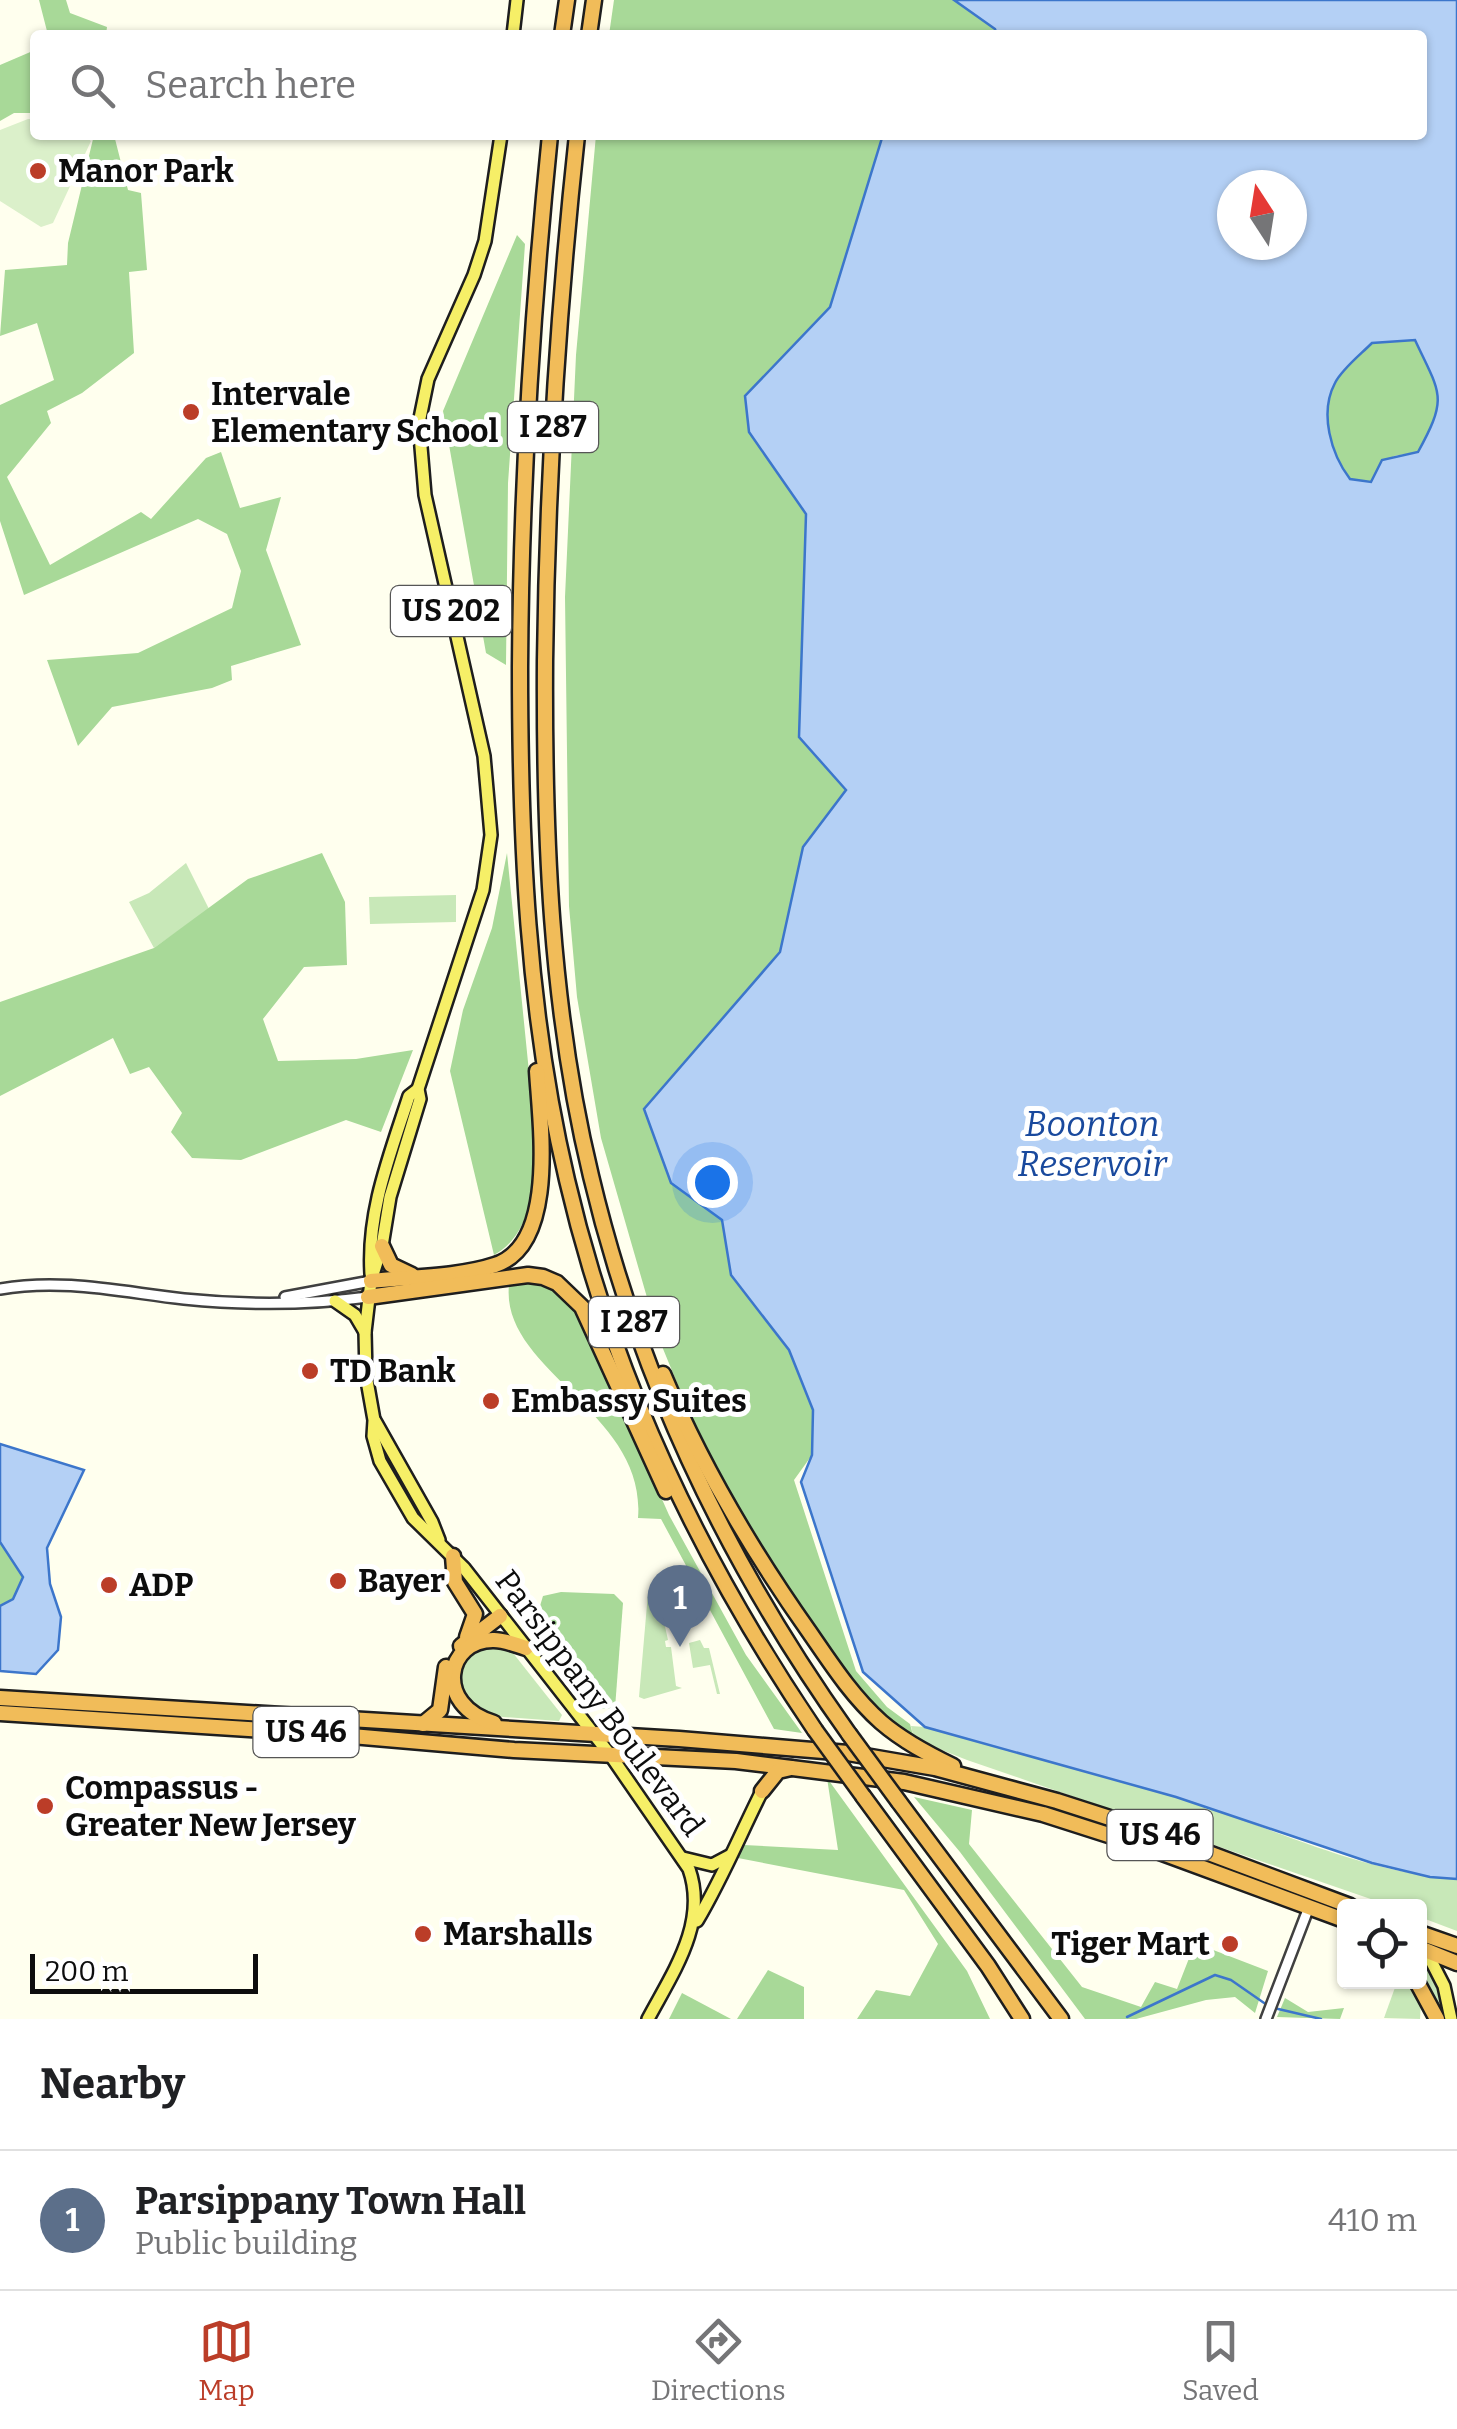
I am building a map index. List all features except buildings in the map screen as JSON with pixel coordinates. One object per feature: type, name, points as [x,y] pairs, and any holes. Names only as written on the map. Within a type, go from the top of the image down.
[{"type":"highway","points":[[554,30],[558,0]]},
{"type":"highway","points":[[563,30],[566,0]]},
{"type":"highway","points":[[590,30],[594,0]]},
{"type":"highway","name":"I 287","points":[[548,140],[530,373],[521,622],[522,803],[540,1045],[567,1182],[595,1283],[630,1383],[710,1558],[761,1648],[816,1730],[988,1966],[1022,2019]]},
{"type":"highway","name":"I 287","points":[[578,140],[552,428],[546,594],[546,774],[556,973],[570,1075],[591,1177],[629,1310],[693,1469],[773,1620],[849,1734],[1062,2019]]},
{"type":"highway","points":[[371,1281],[500,1263],[518,1249],[532,1226],[539,1197],[541,1152],[532,976]]},
{"type":"highway","points":[[591,1177],[654,1354],[700,1456],[742,1532],[837,1674],[864,1706],[898,1736],[937,1758],[1015,1789]]},
{"type":"highway","points":[[382,1246],[391,1265],[417,1276]]},
{"type":"highway","points":[[368,1297],[528,1275],[550,1279],[571,1293],[586,1314],[655,1468],[717,1588],[816,1730]]},
{"type":"highway","points":[[423,1724],[440,1710],[444,1669],[472,1630],[475,1614],[455,1582],[453,1556]]},
{"type":"highway","points":[[457,1649],[500,1616]]},
{"type":"highway","points":[[524,1730],[473,1716],[458,1701],[452,1682],[458,1662],[477,1645],[496,1640],[526,1648]]},
{"type":"highway","name":"US 46","points":[[0,1698],[848,1753],[935,1768],[1015,1789],[1148,1830],[1337,1901]]},
{"type":"highway","name":"US 46","points":[[0,1712],[611,1756],[736,1760],[904,1782],[1043,1814],[1146,1847],[1337,1917]]},
{"type":"highway","points":[[736,1760],[759,1774],[762,1791]]},
{"type":"highway","points":[[762,1791],[778,1772],[799,1767]]},
{"type":"highway","points":[[1427,1935],[1457,1946]]},
{"type":"highway","points":[[1427,1949],[1457,1963]]},
{"type":"highway","points":[[1421,1989],[1437,2019]]},
{"type":"main road","points":[[514,30],[517,0]]},
{"type":"main road","name":"Parsippany Boulevard","points":[[501,140],[485,240],[428,379],[419,423],[425,495],[484,756],[491,835],[483,890],[418,1088],[420,1100],[390,1197],[368,1297],[366,1374],[374,1420],[439,1540],[611,1756],[683,1858],[696,1891],[692,1929],[648,2019]]},
{"type":"main road","name":"Parsippany Boulevard","points":[[371,1281],[369,1242],[378,1189],[409,1096],[418,1088]]},
{"type":"main road","points":[[335,1301],[356,1315],[365,1332]]},
{"type":"main road","points":[[692,1929],[726,1871],[729,1856],[762,1791]]},
{"type":"main road","points":[[683,1858],[707,1866],[729,1856]]},
{"type":"main road","points":[[1427,1956],[1444,1986],[1451,2019]]},
{"type":"street","points":[[268,1301],[371,1281]]},
{"type":"street","points":[[0,1289],[72,1284],[206,1301],[335,1301],[368,1297]]},
{"type":"street","points":[[1270,2011],[1309,1907]]},
{"type":"green space","points":[[39,0],[66,0],[70,13],[107,27],[107,30],[47,30]]},
{"type":"green space","points":[[614,0],[954,0],[996,30],[610,30]]},
{"type":"green space","points":[[30,52],[30,113],[14,113],[0,121],[0,65]]},
{"type":"green space","name":"Manor Park","points":[[30,119],[30,140],[91,141],[53,223],[41,227],[0,201],[0,130]]},
{"type":"green space","points":[[93,140],[115,140],[128,190],[141,193],[147,270],[129,272],[134,353],[82,393],[47,411],[51,423],[7,477],[50,565],[141,512],[151,519],[206,458],[221,452],[240,508],[281,497],[266,550],[301,645],[231,666],[232,680],[212,688],[112,707],[78,746],[47,660],[138,653],[232,608],[241,571],[227,534],[198,519],[24,595],[0,521],[0,405],[54,380],[37,323],[0,336],[5,270],[67,265],[68,243]]},
{"type":"green space","points":[[596,140],[881,140],[830,307],[745,396],[749,432],[806,514],[799,736],[847,790],[803,847],[780,952],[644,1109],[671,1183],[722,1220],[731,1275],[789,1350],[813,1410],[812,1455],[794,1480],[856,1671],[887,1707],[910,1724],[914,1739],[859,1695],[743,1524],[705,1451],[659,1339],[601,1138],[577,997],[569,906],[565,597],[576,355]]},
{"type":"green space","points":[[517,235],[525,244],[508,483],[506,665],[486,653],[443,411]]},
{"type":"green space","points":[[1415,340],[1438,395],[1428,433],[1418,452],[1394,456],[1371,482],[1350,479],[1337,458],[1329,433],[1328,407],[1335,383],[1372,343]]},
{"type":"green space","points":[[322,853],[345,902],[347,965],[304,967],[263,1019],[278,1061],[356,1059],[413,1050],[381,1132],[346,1120],[241,1160],[192,1158],[171,1132],[182,1113],[149,1067],[130,1074],[113,1038],[0,1096],[0,1002],[154,948],[248,879]]},
{"type":"green space","points":[[507,853],[534,1122],[534,1159],[526,1214],[509,1244],[494,1255],[450,1071],[463,1010],[492,928]]},
{"type":"green space","points":[[186,863],[209,909],[154,948],[129,902],[149,893]]},
{"type":"green space","points":[[456,895],[456,922],[370,924],[369,897]]},
{"type":"green space","points":[[531,1281],[553,1287],[581,1317],[669,1515],[746,1655],[802,1733],[774,1729],[661,1519],[638,1518],[635,1481],[620,1449],[599,1420],[527,1343],[512,1315],[509,1285]]},
{"type":"green space","points":[[0,1542],[23,1577],[13,1599],[0,1606]]},
{"type":"green space","points":[[561,1592],[614,1594],[623,1603],[615,1708],[601,1709],[544,1644],[534,1626],[543,1596]]},
{"type":"green space","points":[[648,1593],[661,1610],[670,1610],[662,1613],[668,1640],[665,1641],[666,1647],[671,1647],[676,1686],[682,1688],[644,1699],[639,1697]]},
{"type":"green space","points":[[700,1640],[704,1648],[709,1648],[720,1694],[710,1665],[693,1668],[689,1643]]},
{"type":"green space","points":[[482,1645],[507,1647],[562,1715],[559,1721],[479,1713],[459,1693],[459,1666]]},
{"type":"green space","points":[[911,1726],[925,1727],[1146,1787],[1350,1858],[1421,1875],[1457,1879],[1457,1931],[1427,1920],[1427,1899],[1371,1899],[914,1739]]},
{"type":"green space","points":[[827,1778],[967,1971],[990,2019],[857,2019],[876,1990],[910,1996],[938,1944],[904,1890],[738,1858],[744,1845],[838,1850]]},
{"type":"green space","points":[[914,1797],[972,1810],[969,1844],[1082,1987],[1141,2007],[1155,1982],[1177,1989],[1195,1943],[1268,1971],[1255,2013],[1235,1997],[1206,2000],[1136,2019],[1085,2019]]},
{"type":"green space","points":[[1427,1966],[1434,1977],[1444,2019],[1427,1989]]},
{"type":"green space","points":[[768,1970],[804,1987],[804,2019],[737,2019]]},
{"type":"green space","points":[[1394,1989],[1413,1989],[1421,2001],[1420,2019],[1384,2018]]},
{"type":"green space","points":[[682,1993],[731,2019],[669,2019]]},
{"type":"green space","points":[[1285,1998],[1308,2012],[1344,2008],[1340,2019],[1277,2017]]},
{"type":"water","name":"Boonton Reservoir","points":[[954,0],[1457,0],[1457,1879],[1430,1877],[1372,1863],[1176,1797],[925,1727],[863,1672],[801,1482],[812,1455],[813,1410],[789,1350],[731,1275],[722,1220],[671,1183],[644,1109],[780,952],[803,847],[846,790],[799,737],[806,514],[749,432],[745,396],[830,307],[881,140],[1427,140],[1427,30],[995,30]],"holes":[[[1415,340],[1435,384],[1437,406],[1418,452],[1382,460],[1371,482],[1350,479],[1337,458],[1328,420],[1330,395],[1347,367],[1372,343]]]},
{"type":"water","points":[[0,1444],[84,1470],[47,1548],[50,1584],[61,1617],[58,1650],[36,1674],[0,1671],[0,1606],[13,1599],[23,1577],[0,1542]]},
{"type":"waterway","points":[[1127,2017],[1215,1975],[1231,1980],[1267,2005]]},
{"type":"waterway","points":[[1274,2008],[1321,2019]]},
{"type":"place","name":"Manor Park","points":[[38,171]]},
{"type":"place","name":"Intervale Elementary School","points":[[191,412]]},
{"type":"place","name":"TD Bank","points":[[310,1371]]},
{"type":"place","name":"Embassy Suites","points":[[491,1401]]},
{"type":"place","name":"Bayer","points":[[338,1581]]},
{"type":"place","name":"ADP","points":[[109,1585]]},
{"type":"place","name":"Parsippany Town Hall","points":[[680,1647]]},
{"type":"place","name":"Compassus - Greater New Jersey","points":[[45,1806]]},
{"type":"place","name":"Marshalls","points":[[423,1934]]},
{"type":"place","name":"Tiger Mart","points":[[1230,1944]]}]
